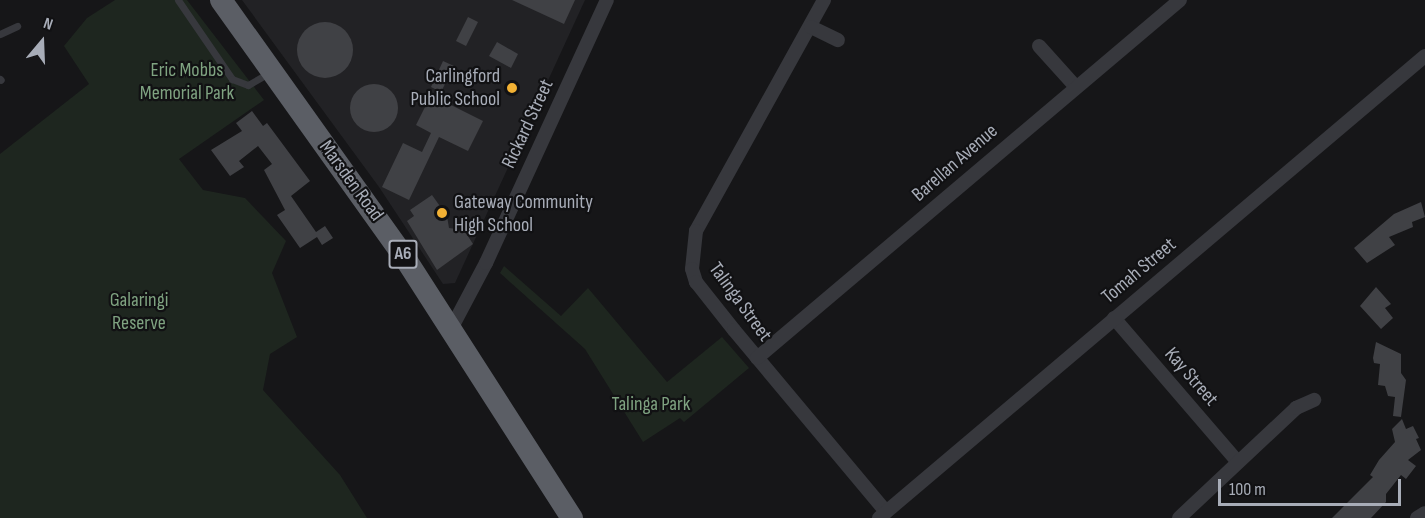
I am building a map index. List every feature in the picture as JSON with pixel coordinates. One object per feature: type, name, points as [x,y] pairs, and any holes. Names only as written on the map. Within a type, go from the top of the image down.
[{"type":"highway","name":"Marsden Road","points":[[221,0],[384,228],[572,518]]},
{"type":"street","name":"Rickard Street","points":[[451,329],[486,263],[607,0]]},
{"type":"street","name":"Talinga Street","points":[[824,0],[705,214],[693,243],[692,268],[696,282],[882,515]]},
{"type":"street","name":"Barellan Avenue","points":[[757,358],[1075,86],[1180,0]]},
{"type":"street","points":[[811,27],[838,40]]},
{"type":"street","points":[[1039,46],[1075,86]]},
{"type":"street","name":"Tomah Street","points":[[882,515],[1425,56]]},
{"type":"street","name":"Kay Street","points":[[1114,318],[1238,462]]},
{"type":"street","points":[[1179,518],[1296,408],[1314,400]]},
{"type":"street","points":[[1417,518],[1425,513]]},
{"type":"lane","points":[[177,0],[232,79],[248,85],[272,71]]},
{"type":"lane","points":[[0,34],[17,26]]},
{"type":"shaded area","points":[[242,0],[585,0],[455,283],[443,284],[379,187]]},
{"type":"green space","name":"Galaringi Reserve","points":[[115,0],[187,0],[264,100],[179,159],[203,190],[245,198],[286,241],[272,273],[297,337],[270,354],[263,390],[340,475],[367,518],[0,518],[0,154],[89,84],[64,46],[87,18]]},
{"type":"green space","name":"Talinga Park","points":[[504,266],[561,316],[588,288],[667,382],[722,337],[749,368],[684,422],[680,418],[643,442],[585,349],[500,273]]},
{"type":"building","points":[[512,0],[575,0],[564,24]]},
{"type":"building","points":[[468,17],[478,22],[466,46],[456,41]]},
{"type":"building","points":[[320,22],[330,22],[345,30],[351,39],[353,50],[351,61],[345,70],[330,78],[320,78],[309,73],[302,66],[297,55],[297,45],[302,34],[309,27]]},
{"type":"building","points":[[497,42],[518,54],[511,68],[489,56]]},
{"type":"building","points":[[443,61],[454,66],[441,92],[431,87]]},
{"type":"building","points":[[374,84],[391,91],[398,108],[391,125],[374,132],[357,125],[350,108],[357,91]]},
{"type":"building","points":[[431,95],[483,121],[468,151],[439,137],[409,200],[382,187],[403,143],[422,152],[431,133],[416,125]]},
{"type":"building","points":[[252,111],[263,126],[267,123],[310,181],[291,196],[316,232],[325,226],[333,238],[322,245],[317,237],[300,248],[277,215],[285,210],[264,170],[272,164],[258,146],[239,161],[244,167],[230,176],[211,150],[242,131],[236,123]]},
{"type":"building","points":[[432,195],[447,216],[449,228],[464,230],[473,244],[437,270],[407,221],[414,216],[410,210]]},
{"type":"building","points":[[1421,202],[1425,217],[1412,222],[1413,227],[1389,237],[1395,245],[1367,263],[1354,248],[1394,214]]},
{"type":"building","points":[[1376,287],[1391,304],[1385,308],[1393,318],[1381,329],[1360,306]]},
{"type":"building","points":[[1376,342],[1401,354],[1401,373],[1406,380],[1401,417],[1393,416],[1395,397],[1388,396],[1385,386],[1378,385],[1380,364],[1374,363],[1373,358]]},
{"type":"building","points":[[1402,419],[1406,429],[1413,426],[1419,438],[1416,439],[1421,450],[1408,460],[1416,466],[1406,479],[1401,475],[1386,494],[1386,502],[1371,518],[1332,518],[1373,477],[1370,475],[1379,460],[1395,442],[1392,429]]},
{"type":"place","name":"Carlingford Public School","points":[[512,88]]},
{"type":"place","name":"Gateway Community High School","points":[[442,213]]},
{"type":"park label","name":"Eric Mobbs Memorial Park","points":[[187,82]]}]
